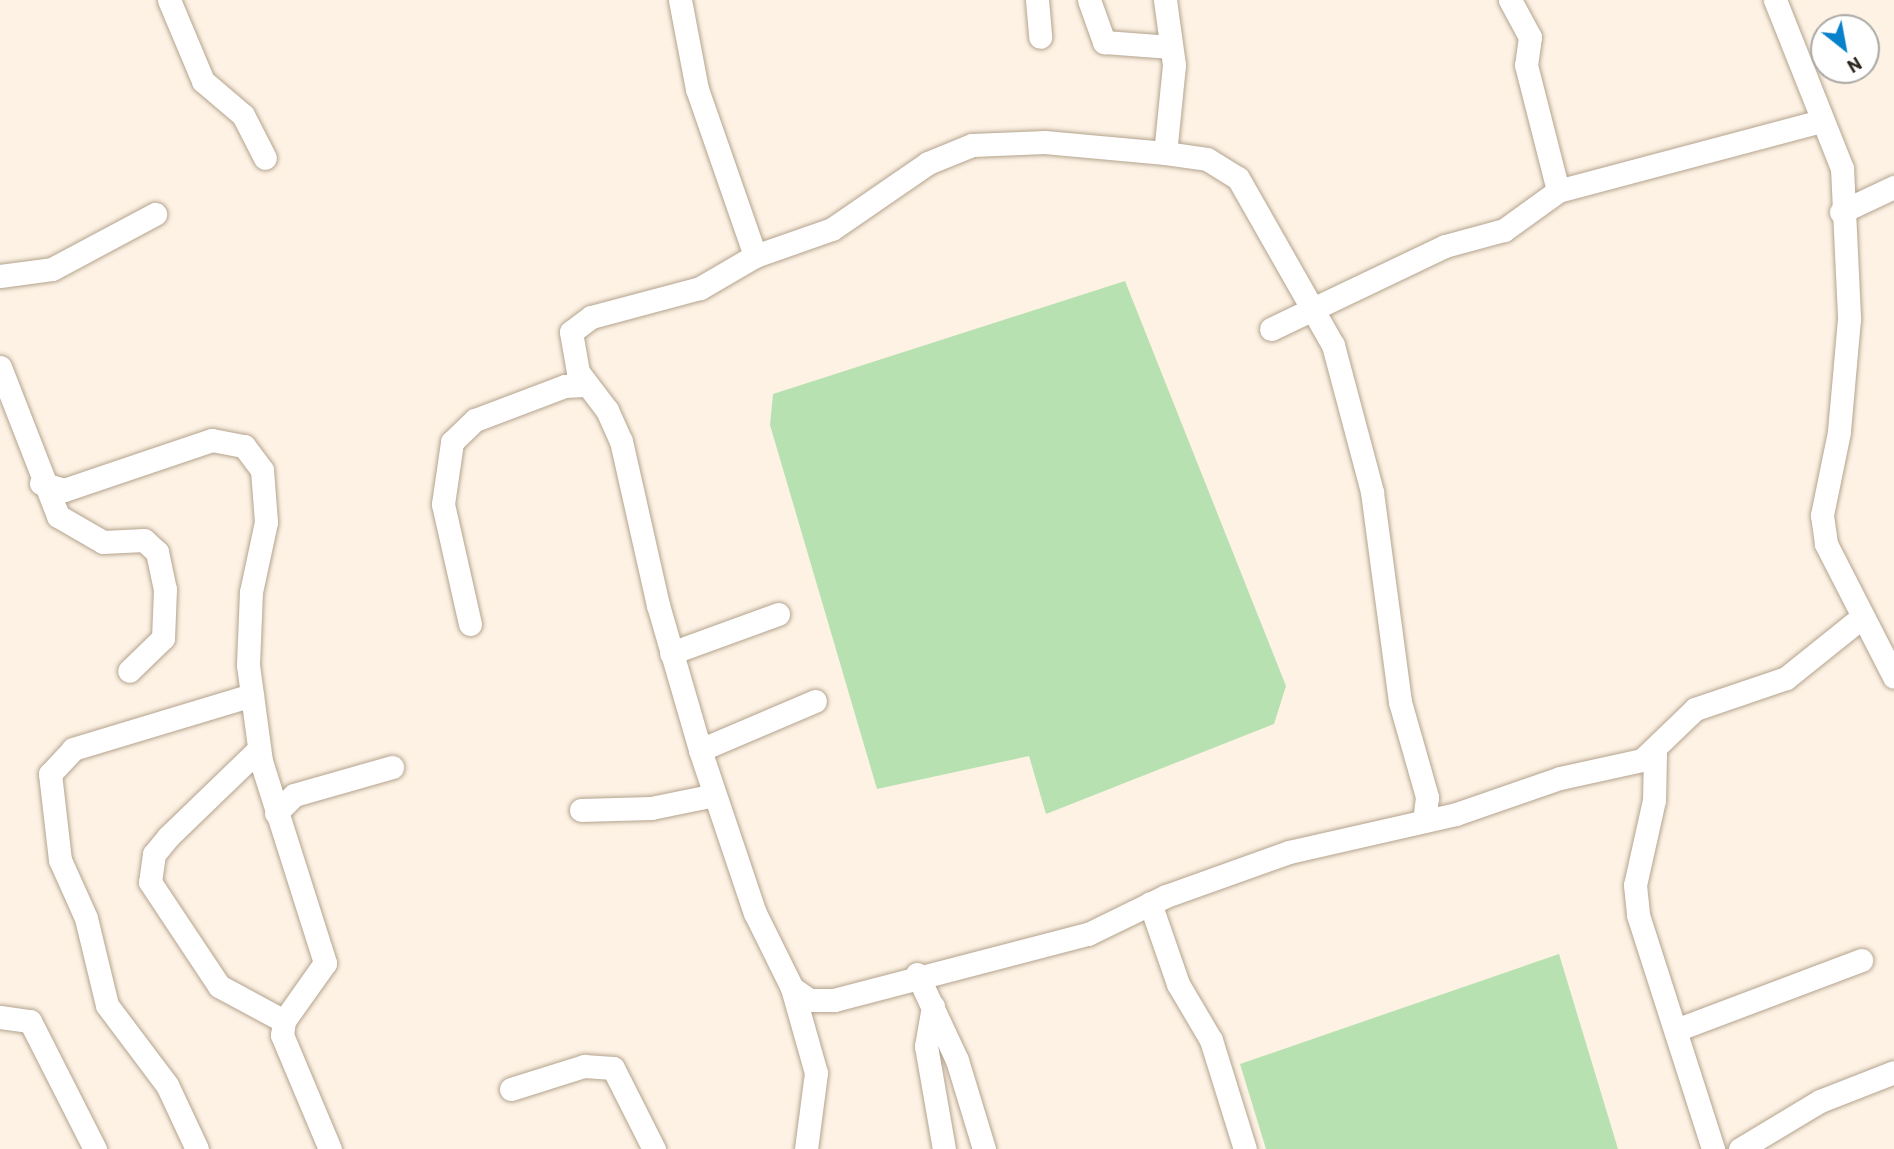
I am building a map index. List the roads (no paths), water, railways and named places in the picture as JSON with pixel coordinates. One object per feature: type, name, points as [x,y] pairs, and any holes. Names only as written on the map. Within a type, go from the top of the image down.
[{"type":"street","points":[[169,0],[203,81],[243,115],[265,158]]},
{"type":"street","points":[[680,0],[697,89],[755,256]]},
{"type":"street","points":[[1037,0],[1040,37]]},
{"type":"street","points":[[1089,0],[1104,42],[1171,47]]},
{"type":"street","points":[[1165,0],[1171,47],[1165,153]]},
{"type":"street","points":[[1510,0],[1530,37],[1525,65],[1558,191]]},
{"type":"street","points":[[1774,0],[1818,122],[1842,168],[1841,212],[1849,319],[1839,432],[1822,515],[1826,544],[1861,618],[1894,677]]},
{"type":"street","points":[[1271,329],[1445,246],[1504,230],[1558,191],[1818,122]]},
{"type":"street","points":[[806,1149],[816,1073],[792,988],[755,914],[700,750],[671,653],[621,442],[607,411],[584,385],[571,342],[576,325],[701,288],[755,256],[832,229],[928,163],[972,145],[1045,142],[1207,159],[1238,178],[1315,307],[1348,389],[1372,492],[1400,702],[1427,797],[1424,821]]},
{"type":"street","points":[[1841,212],[1894,187]]},
{"type":"street","points":[[0,276],[52,269],[155,214]]},
{"type":"street","points":[[0,367],[41,483],[58,516],[103,542],[144,540],[157,552],[165,589],[163,638],[129,671]]},
{"type":"street","points":[[470,624],[443,504],[452,442],[475,420],[565,386],[584,385]]},
{"type":"street","points":[[41,483],[64,489],[212,440],[244,446],[261,470],[266,522],[247,628],[259,749],[276,813],[325,963],[284,1021],[288,1055],[330,1149]]},
{"type":"street","points":[[671,653],[778,614]]},
{"type":"street","points":[[792,988],[809,1000],[834,1000],[917,974],[1088,933],[1150,903],[1289,852],[1424,821],[1655,754],[1695,709],[1786,678],[1861,618]]},
{"type":"street","points":[[197,1149],[167,1085],[107,1005],[86,918],[60,860],[50,774],[73,749],[252,695]]},
{"type":"street","points":[[700,750],[814,701]]},
{"type":"street","points":[[259,749],[168,836],[154,854],[150,882],[219,986],[284,1021]]},
{"type":"street","points":[[1655,754],[1654,800],[1635,885],[1713,1149]]},
{"type":"street","points":[[276,813],[294,794],[392,766]]},
{"type":"street","points":[[581,810],[651,808],[715,795]]},
{"type":"street","points":[[1150,903],[1178,984],[1211,1040],[1245,1149]]},
{"type":"street","points":[[1676,1030],[1861,960]]},
{"type":"street","points":[[917,974],[933,1006],[984,1149]]},
{"type":"street","points":[[933,1006],[926,1046],[944,1149]]},
{"type":"street","points":[[0,1017],[30,1021],[95,1149]]},
{"type":"street","points":[[511,1089],[584,1066],[613,1068],[654,1149]]},
{"type":"street","points":[[1740,1149],[1820,1101],[1894,1072]]}]
